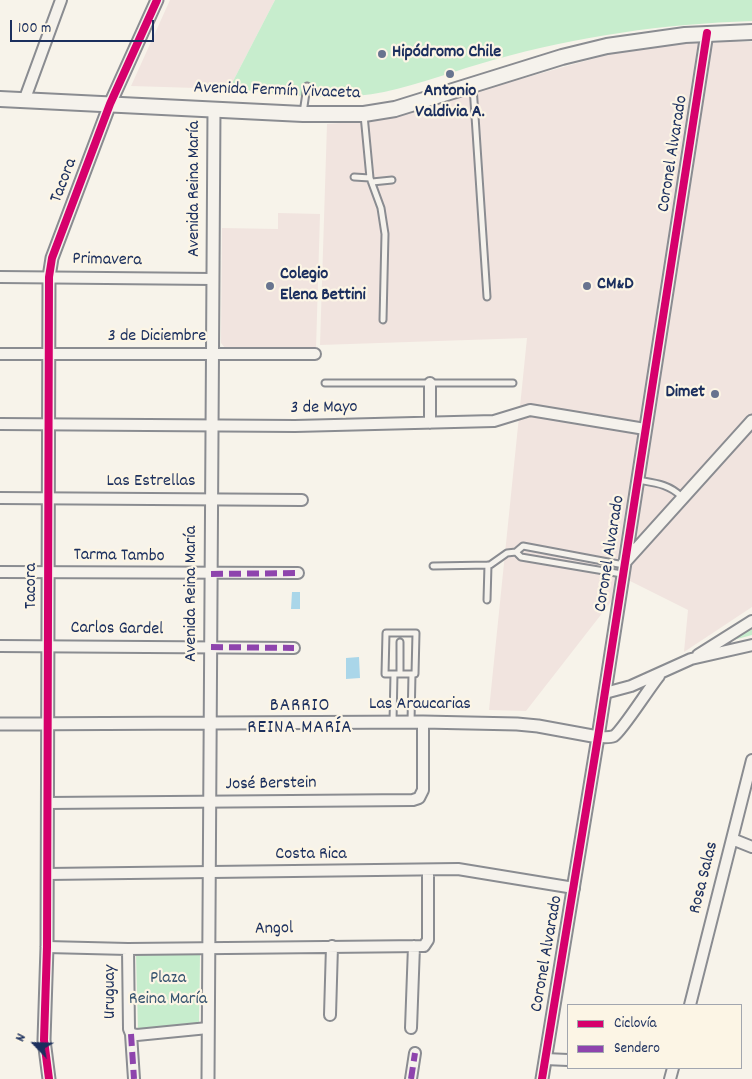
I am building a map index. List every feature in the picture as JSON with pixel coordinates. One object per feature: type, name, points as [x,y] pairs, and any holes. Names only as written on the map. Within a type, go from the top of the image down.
[{"type":"main road","name":"Avenida Fermín Vivaceta","points":[[0,99],[303,114],[364,114],[395,109],[562,57],[607,46],[706,33],[752,32]]},
{"type":"street","points":[[24,101],[60,0]]},
{"type":"street","name":"Tacora","points":[[49,1079],[44,1026],[47,947],[49,277],[52,258],[110,104],[157,0]]},
{"type":"street","name":"Coronel Alvarado","points":[[542,1079],[598,737],[706,33]]},
{"type":"street","name":"Avenida Reina María","points":[[208,1079],[214,109]]},
{"type":"street","name":"Primavera","points":[[0,277],[213,279]]},
{"type":"street","name":"3 de Diciembre","points":[[0,354],[315,354]]},
{"type":"street","points":[[430,383],[430,423]]},
{"type":"street","name":"3 de Mayo","points":[[0,424],[295,426],[430,423],[494,421],[530,410],[645,429]]},
{"type":"street","points":[[623,567],[651,532],[752,421]]},
{"type":"street","name":"Las Estrellas","points":[[0,498],[302,500]]},
{"type":"street","points":[[630,526],[640,534],[651,532]]},
{"type":"street","name":"Tarma Tambo","points":[[0,572],[298,573]]},
{"type":"street","points":[[605,692],[618,691],[662,674],[691,659],[752,621]]},
{"type":"street","points":[[691,659],[752,645]]},
{"type":"street","name":"Carlos Gardel","points":[[0,646],[294,648]]},
{"type":"street","points":[[598,737],[612,737],[619,732],[647,690],[662,674]]},
{"type":"street","name":"Las Araucarias","points":[[0,724],[393,722],[528,724],[598,737]]},
{"type":"street","name":"José Berstein","points":[[47,803],[416,799],[424,790],[417,722]]},
{"type":"street","name":"Rosa Salas","points":[[690,1004],[752,760]]},
{"type":"street","points":[[732,839],[752,847]]},
{"type":"street","points":[[411,1028],[414,946],[424,946],[428,942],[428,870]]},
{"type":"street","name":"Costa Rica","points":[[47,874],[474,870],[574,888]]},
{"type":"street","points":[[330,1015],[332,946]]},
{"type":"street","name":"Angol","points":[[47,947],[128,949],[414,946]]},
{"type":"street","name":"Uruguay","points":[[128,949],[129,1028],[134,1079]]},
{"type":"street","points":[[131,1034],[208,1028]]},
{"type":"street","points":[[412,1079],[415,1053]]},
{"type":"street","points":[[545,1059],[567,1060]]},
{"type":"lane","points":[[473,84],[487,297]]},
{"type":"lane","points":[[303,114],[307,86]]},
{"type":"lane","points":[[364,114],[371,180],[381,208],[385,234],[383,320]]},
{"type":"lane","points":[[354,178],[392,180]]},
{"type":"lane","points":[[325,383],[513,383]]},
{"type":"lane","points":[[637,480],[674,488],[683,497]]},
{"type":"lane","points":[[433,566],[488,565],[507,553],[516,552],[523,546],[623,567]]},
{"type":"lane","points":[[516,552],[521,557],[623,567]]},
{"type":"lane","points":[[487,600],[488,565]]},
{"type":"lane","points":[[386,633],[416,633],[415,674],[412,674],[384,674],[386,633]]},
{"type":"lane","points":[[393,722],[400,642]]},
{"type":"lane","points":[[412,674],[417,722]]},
{"type":"shaded area","points":[[170,0],[275,0],[229,89],[131,86]]},
{"type":"shaded area","points":[[712,40],[752,42],[752,607],[684,652],[688,610],[628,580],[526,711],[489,710],[527,338],[320,345],[327,124],[375,120],[631,48]]},
{"type":"shaded area","name":"Colegio Elena Bettini","points":[[278,213],[320,214],[316,349],[226,349],[221,343],[222,228],[278,229]]},
{"type":"green space","name":"Hipódromo Chile","points":[[275,0],[752,0],[752,21],[654,28],[557,44],[479,64],[412,85],[365,95],[326,97],[229,89]]},
{"type":"green space","points":[[752,623],[752,635],[726,642]]},
{"type":"green space","name":"Plaza Reina María","points":[[200,954],[199,1026],[138,1030],[136,955]]},
{"type":"water","points":[[292,592],[300,592],[300,609],[291,609]]},
{"type":"water","points":[[359,657],[360,678],[346,679],[346,658]]},
{"type":"marked path","points":[[211,574],[298,573]]},
{"type":"marked path","points":[[211,647],[294,648]]},
{"type":"marked path","points":[[131,1034],[134,1079]]},
{"type":"marked path","points":[[411,1079],[415,1053]]},
{"type":"cycle path","points":[[49,1079],[44,1040],[47,947],[49,277],[52,258],[110,104],[157,0]]},
{"type":"cycle path","points":[[542,1079],[598,737],[707,33]]},
{"type":"place","name":"Hipódromo Chile","points":[[382,54]]},
{"type":"place","name":"Antonio Valdivia A.","points":[[450,74]]},
{"type":"place","name":"Colegio Elena Bettini","points":[[270,286]]},
{"type":"place","name":"CM&D","points":[[587,286]]},
{"type":"place","name":"Dimet","points":[[715,394]]},
{"type":"district","name":"BARRIO REINA MARÍA","points":[[300,718]]}]
